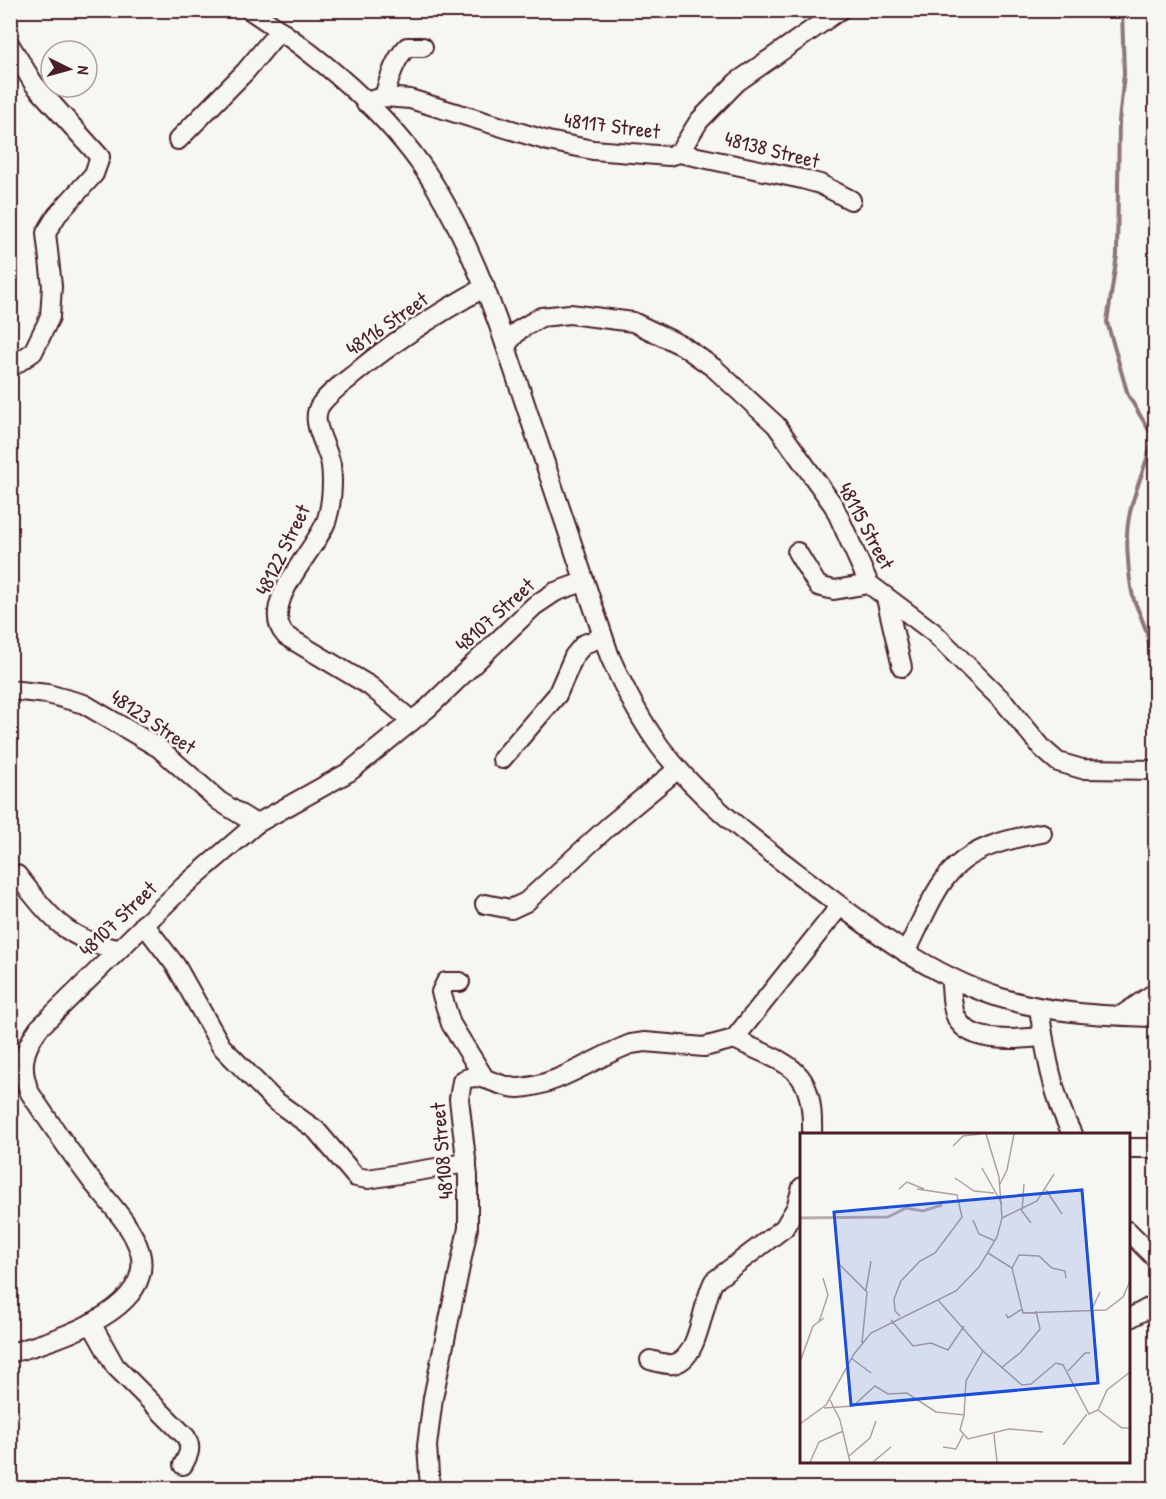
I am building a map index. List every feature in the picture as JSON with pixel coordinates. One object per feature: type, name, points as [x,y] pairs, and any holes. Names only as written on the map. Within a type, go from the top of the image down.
[{"type":"street","points":[[250,10],[327,66],[365,102],[418,161],[434,184],[485,287],[603,637],[627,694],[659,747],[678,769],[761,846],[906,953],[950,977],[998,997],[1039,1008],[1155,1017]]},
{"type":"street","name":"48117 Street","points":[[365,102],[384,97],[433,105],[493,126],[569,146],[669,156],[679,153],[699,121],[736,82],[840,10]]},
{"type":"street","points":[[178,140],[244,72],[280,30]]},
{"type":"street","points":[[10,45],[41,93],[100,157],[94,174],[57,215],[46,233],[52,286],[50,317],[33,352],[10,368]]},
{"type":"street","points":[[384,97],[391,74],[403,51],[407,47],[423,47]]},
{"type":"street","name":"48138 Street","points":[[679,153],[802,179],[820,184],[851,200]]},
{"type":"street","name":"48116 Street","points":[[320,404],[378,354],[485,287]]},
{"type":"street","name":"48115 Street","points":[[506,345],[530,322],[548,316],[570,314],[633,322],[683,346],[722,375],[776,425],[834,506],[869,584],[933,632],[998,696],[1025,730],[1058,762],[1082,769],[1155,770]]},
{"type":"street","name":"48122 Street","points":[[320,404],[317,422],[330,462],[332,478],[328,518],[279,603],[277,612],[280,630],[286,636],[370,686],[412,721]]},
{"type":"street","points":[[797,552],[818,586],[834,590],[869,584]]},
{"type":"street","name":"48107 Street","points":[[10,1353],[91,1323],[119,1306],[130,1295],[141,1269],[140,1253],[123,1220],[30,1093],[17,1062],[39,1028],[117,949],[256,824],[350,772],[412,721],[534,606],[555,592],[583,582]]},
{"type":"street","points":[[886,598],[902,667]]},
{"type":"street","points":[[502,759],[557,696],[574,656],[584,644],[603,637]]},
{"type":"street","name":"48123 Street","points":[[10,690],[48,694],[84,704],[159,748],[219,801],[256,824]]},
{"type":"street","points":[[485,904],[511,909],[526,902],[609,825],[678,769]]},
{"type":"street","points":[[906,953],[929,904],[958,862],[989,844],[1042,833]]},
{"type":"street","points":[[17,875],[56,921],[78,939],[117,949]]},
{"type":"street","points":[[460,982],[451,980],[443,985],[443,1001],[451,1024],[485,1079],[506,1087],[529,1087],[631,1044],[653,1043],[704,1047],[734,1039],[840,906]]},
{"type":"street","points":[[144,924],[181,974],[221,1046],[274,1100],[316,1130],[356,1177],[368,1179],[467,1163]]},
{"type":"street","points":[[950,977],[955,1014],[960,1024],[969,1031],[987,1037],[1013,1039],[1043,1037]]},
{"type":"street","points":[[1122,1016],[1155,992]]},
{"type":"street","points":[[1039,1008],[1043,1037],[1072,1133]]},
{"type":"street","points":[[734,1039],[780,1061],[804,1079],[812,1100],[812,1133]]},
{"type":"street","name":"48108 Street","points":[[430,1488],[427,1446],[433,1398],[468,1228],[467,1163],[459,1090],[462,1081],[467,1077],[485,1079]]},
{"type":"street","points":[[1130,1148],[1155,1148]]},
{"type":"street","points":[[650,1360],[674,1364],[688,1356],[698,1332],[708,1290],[714,1281],[784,1228],[796,1208],[800,1191]]},
{"type":"street","points":[[1130,1233],[1155,1259]]},
{"type":"street","points":[[1130,1318],[1155,1304]]},
{"type":"street","points":[[91,1323],[115,1366],[186,1437],[190,1445],[183,1465]]},
{"type":"waterway","points":[[1122,10],[1124,74],[1119,121],[1117,255],[1107,322],[1128,395],[1153,437],[1130,510],[1127,535],[1132,594],[1146,632],[1150,652]]}]
